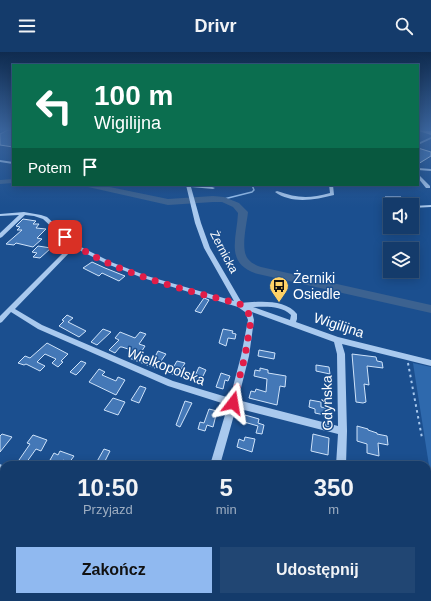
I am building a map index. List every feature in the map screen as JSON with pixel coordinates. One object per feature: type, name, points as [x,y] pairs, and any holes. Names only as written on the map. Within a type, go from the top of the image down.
[{"type":"street","points":[[0,161],[12,163]]},
{"type":"street","points":[[419,169],[431,170]]},
{"type":"street","points":[[419,176],[428,187]]},
{"type":"street","name":"Żernicka","points":[[188,186],[192,205],[207,248],[240,304],[248,312],[251,320],[245,356],[233,403],[215,461]]},
{"type":"street","points":[[196,186],[213,188]]},
{"type":"street","points":[[276,192],[292,198],[311,198],[332,194],[331,186]]},
{"type":"street","points":[[419,207],[431,206]]},
{"type":"street","points":[[0,236],[24,213]]},
{"type":"street","name":"Wigilijna","points":[[0,215],[24,213],[45,218],[75,246],[110,263],[146,277],[240,304],[337,340],[431,363]]},
{"type":"street","points":[[0,320],[69,250],[75,246]]},
{"type":"street","points":[[240,304],[272,305],[290,309],[294,314],[292,323]]},
{"type":"street","name":"Wielkopolska","points":[[11,309],[40,327],[171,384],[233,403],[343,431]]},
{"type":"street","name":"Gdyńska","points":[[337,340],[341,354],[343,431],[341,461]]},
{"type":"path","points":[[407,358],[422,438]]},
{"type":"shaded area","points":[[413,363],[431,367],[431,461],[428,461]]},
{"type":"building","points":[[419,156],[431,156],[419,163]]},
{"type":"building","points":[[385,197],[402,198],[386,198]]},
{"type":"building","points":[[23,219],[36,221],[33,224],[39,224],[36,228],[46,229],[37,238],[42,239],[33,247],[16,243],[14,245],[6,244],[22,230],[17,230],[20,227],[16,226]]},
{"type":"building","points":[[38,246],[51,248],[40,258],[33,257],[37,253],[32,252]]},
{"type":"building","points":[[92,262],[125,276],[119,281],[102,273],[99,276],[83,268]]},
{"type":"building","points":[[204,298],[209,300],[201,313],[195,311]]},
{"type":"building","points":[[67,315],[73,318],[68,322],[86,331],[79,337],[59,326]]},
{"type":"building","points":[[103,329],[111,332],[97,345],[91,342]]},
{"type":"building","points":[[223,329],[233,331],[232,333],[236,334],[235,339],[228,338],[226,346],[219,343]]},
{"type":"building","points":[[120,332],[135,338],[140,332],[146,334],[139,344],[145,346],[140,354],[154,359],[158,351],[166,354],[155,368],[129,358],[134,351],[120,347],[115,353],[109,350],[119,340],[115,338]]},
{"type":"building","points":[[47,343],[68,354],[61,361],[63,362],[58,367],[52,363],[56,359],[45,354],[37,362],[45,366],[40,371],[26,364],[24,365],[18,363],[25,356],[30,358]]},
{"type":"building","points":[[259,350],[275,353],[274,359],[258,356]]},
{"type":"building","points":[[352,354],[376,357],[377,361],[382,362],[383,368],[367,366],[369,385],[364,384],[366,402],[363,403],[356,402]]},
{"type":"building","points":[[81,361],[86,363],[76,375],[70,372]]},
{"type":"building","points":[[177,361],[185,363],[177,376],[170,373]]},
{"type":"building","points":[[316,365],[329,367],[330,374],[316,371]]},
{"type":"building","points":[[199,367],[206,370],[200,382],[193,380]]},
{"type":"building","points":[[260,368],[268,370],[268,373],[286,376],[285,387],[280,386],[277,405],[249,398],[251,391],[255,392],[256,389],[266,392],[267,379],[254,376],[255,370],[260,371]]},
{"type":"building","points":[[99,369],[105,372],[102,375],[116,381],[118,377],[125,380],[116,395],[89,382]]},
{"type":"building","points":[[221,373],[230,376],[228,381],[225,380],[223,389],[216,387]]},
{"type":"building","points":[[140,386],[146,388],[139,403],[131,400]]},
{"type":"building","points":[[113,398],[125,402],[118,415],[104,410]]},
{"type":"building","points":[[310,400],[321,402],[321,407],[330,409],[329,416],[315,413],[315,409],[309,407]]},
{"type":"building","points":[[185,401],[192,403],[180,427],[176,425]]},
{"type":"building","points":[[209,409],[217,411],[213,427],[207,425],[205,431],[198,429],[200,422],[204,423]]},
{"type":"building","points":[[245,415],[259,419],[258,423],[264,425],[262,434],[256,433],[258,426],[244,422]]},
{"type":"building","points":[[357,426],[368,429],[377,434],[387,436],[388,445],[378,443],[379,456],[367,453],[367,444],[357,441]]},
{"type":"building","points":[[2,434],[12,437],[0,452],[0,436]]},
{"type":"building","points":[[313,434],[329,438],[328,455],[311,451]]},
{"type":"building","points":[[33,435],[47,440],[41,451],[36,449],[27,461],[21,461],[19,460],[30,444],[27,443]]},
{"type":"building","points":[[245,437],[255,439],[252,452],[237,447],[239,439],[244,441]]},
{"type":"building","points":[[104,449],[110,451],[105,461],[97,461]]},
{"type":"building","points":[[60,451],[74,456],[70,461],[50,460],[54,453],[58,455]]},
{"type":"waterway","points":[[0,182],[12,181]]},
{"type":"waterway","points":[[93,186],[168,202],[213,199],[224,200],[236,205],[243,212],[239,246],[240,254],[248,266],[258,270],[431,309]]},
{"type":"waterway","points":[[220,200],[252,192],[254,190],[252,186]]},
{"type":"place","name":"Żerniki Osiedle","points":[[279,303]]},
{"type":"route","points":[[65,237],[75,246],[110,263],[146,277],[240,304],[248,312],[251,320],[245,356],[233,403]]}]
